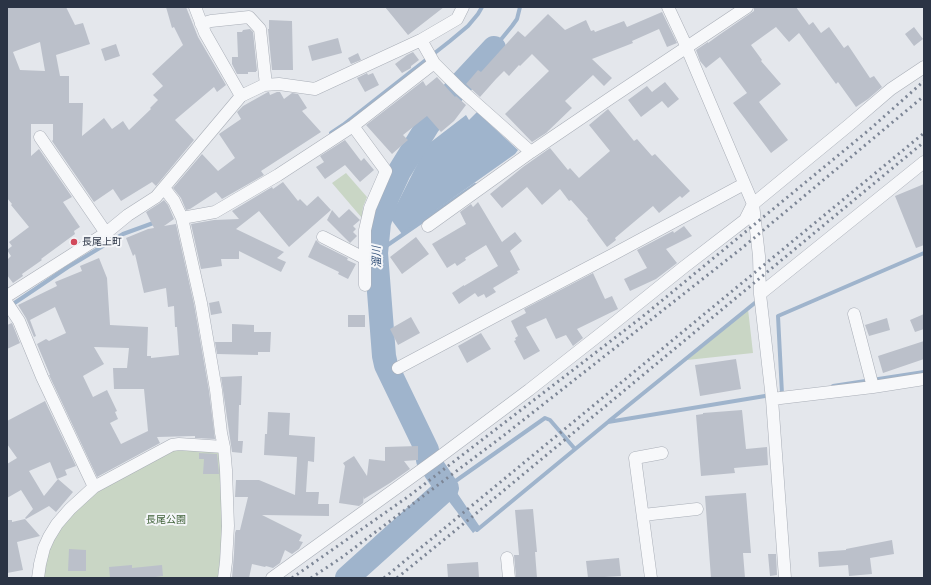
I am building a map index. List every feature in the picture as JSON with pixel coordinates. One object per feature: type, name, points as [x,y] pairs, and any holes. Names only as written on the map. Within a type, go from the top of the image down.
[{"type":"street","points":[[195,7],[205,33],[241,96]]},
{"type":"street","points":[[7,296],[106,233],[128,216],[156,198],[241,96],[264,85],[279,84],[315,89],[424,44],[457,19],[463,7]]},
{"type":"street","points":[[668,7],[685,43],[753,204],[759,256],[760,294],[772,399],[785,578]]},
{"type":"street","points":[[428,226],[531,152],[612,97],[685,43],[747,7]]},
{"type":"street","points":[[202,24],[211,21],[249,17],[260,29],[266,85]]},
{"type":"street","points":[[424,44],[434,63],[460,89],[531,152]]},
{"type":"street","points":[[182,217],[215,212],[278,175],[353,126],[434,63]]},
{"type":"street","points":[[272,578],[425,468],[541,381],[684,266],[745,220],[753,204],[891,89],[924,66]]},
{"type":"street","points":[[353,126],[386,171],[370,208],[365,230],[365,285]]},
{"type":"street","points":[[40,137],[106,233]]},
{"type":"street","points":[[760,294],[924,162]]},
{"type":"street","points":[[398,368],[744,184]]},
{"type":"street","points":[[164,188],[176,205],[182,217],[201,303],[216,390],[224,447],[228,526],[224,578]]},
{"type":"street","points":[[323,237],[364,258]]},
{"type":"street","points":[[7,303],[18,321],[42,377],[94,487]]},
{"type":"street","points":[[854,314],[872,382]]},
{"type":"street","points":[[772,399],[872,382],[924,379]]},
{"type":"street","points":[[38,578],[44,548],[49,537],[70,509],[94,487],[172,445],[179,444],[224,447]]},
{"type":"street","points":[[651,578],[635,458],[662,453]]},
{"type":"street","points":[[642,515],[697,509]]},
{"type":"street","points":[[507,558],[509,578]]},
{"type":"green space","points":[[346,173],[367,197],[363,207],[362,218],[332,183]]},
{"type":"green space","points":[[748,309],[753,353],[687,360]]},
{"type":"green space","name":"長尾公園","points":[[176,448],[222,449],[224,524],[218,578],[42,578],[44,559],[59,527],[97,491]]},
{"type":"water","points":[[477,112],[518,150],[515,154],[402,234],[390,218],[427,145],[466,115],[469,120]]},
{"type":"water","points":[[433,457],[480,527],[473,533],[422,466]]},
{"type":"building","points":[[7,7],[66,7],[75,25],[83,23],[90,44],[56,55],[60,76],[69,76],[69,103],[83,103],[82,136],[104,118],[112,129],[123,121],[129,130],[151,109],[150,108],[158,100],[153,95],[163,86],[152,74],[183,45],[174,27],[172,28],[166,7],[186,7],[198,37],[226,85],[217,92],[214,87],[175,120],[194,140],[156,186],[152,182],[121,201],[113,189],[94,202],[52,141],[53,124],[31,124],[31,156],[39,149],[72,197],[63,202],[80,227],[74,231],[75,234],[22,274],[23,276],[13,283],[7,275],[7,260],[11,256],[7,250],[12,246],[9,242],[29,227],[7,198]],"holes":[[[40,42],[45,71],[20,70],[13,52]]]},
{"type":"building","points":[[385,7],[444,7],[408,35]]},
{"type":"building","points":[[754,7],[796,7],[809,25],[813,22],[821,33],[829,27],[844,48],[848,45],[870,78],[874,76],[882,87],[856,107],[838,82],[836,84],[799,33],[789,42],[776,27],[751,45],[762,60],[761,61],[781,84],[759,102],[788,140],[771,153],[733,103],[747,93],[720,57],[706,68],[700,61],[696,50],[754,11]]},
{"type":"building","points":[[662,12],[677,43],[667,47],[659,29],[632,41],[633,43],[592,59],[612,78],[604,86],[593,75],[565,101],[572,108],[546,133],[532,142],[505,114],[549,71],[532,54],[509,76],[504,71],[480,97],[466,84],[478,70],[481,72],[518,31],[525,37],[548,14],[565,30],[586,20],[591,31],[594,30],[595,32],[624,21],[627,27]]},
{"type":"building","points":[[269,20],[292,21],[293,70],[272,70],[268,29]]},
{"type":"building","points":[[914,27],[923,39],[914,46],[905,34]]},
{"type":"building","points":[[250,29],[253,32],[257,71],[248,72],[248,74],[237,74],[232,64],[232,57],[238,57],[237,32]]},
{"type":"building","points":[[338,38],[342,53],[312,61],[308,46]]},
{"type":"building","points":[[116,44],[120,56],[105,61],[101,49]]},
{"type":"building","points":[[413,52],[419,60],[411,66],[411,68],[402,73],[395,64]]},
{"type":"building","points":[[358,53],[361,60],[351,64],[348,58]]},
{"type":"building","points":[[367,73],[368,75],[373,73],[379,85],[365,92],[357,78]]},
{"type":"building","points":[[437,77],[455,97],[456,96],[466,105],[454,121],[441,132],[427,116],[403,135],[408,140],[392,154],[366,125],[423,81],[426,86]]},
{"type":"building","points":[[665,82],[679,99],[668,108],[662,101],[641,117],[628,100],[647,86],[652,92]]},
{"type":"building","points":[[268,92],[270,95],[280,92],[284,99],[292,93],[298,94],[307,108],[302,111],[321,132],[261,171],[264,175],[222,199],[216,192],[190,209],[186,210],[181,198],[173,188],[202,154],[218,171],[235,158],[219,134],[241,119],[237,112],[243,106]]},
{"type":"building","points":[[608,109],[634,141],[637,139],[652,156],[655,154],[690,191],[682,198],[680,196],[659,213],[653,206],[615,238],[616,240],[607,247],[587,220],[588,219],[571,200],[569,201],[560,189],[542,205],[527,187],[502,208],[490,194],[523,167],[550,148],[568,170],[570,168],[579,178],[610,151],[589,125]]},
{"type":"building","points":[[345,140],[361,161],[364,158],[374,170],[360,182],[345,165],[325,179],[316,167],[324,162],[320,156]]},
{"type":"building","points":[[283,182],[298,201],[300,199],[307,206],[318,196],[331,210],[289,247],[259,211],[236,229],[284,252],[277,258],[286,262],[281,272],[239,251],[239,259],[221,259],[222,266],[201,269],[191,224],[214,220],[239,219],[232,211]]},
{"type":"building","points":[[924,184],[924,245],[916,248],[895,196]]},
{"type":"building","points":[[164,200],[168,205],[174,219],[164,226],[176,224],[194,304],[209,391],[215,439],[195,438],[195,436],[157,437],[160,443],[97,477],[49,375],[37,344],[46,339],[49,341],[66,333],[55,307],[30,320],[36,336],[34,337],[26,318],[18,305],[57,286],[55,282],[82,271],[80,266],[99,258],[107,278],[110,325],[148,327],[147,356],[151,356],[151,358],[179,355],[174,306],[168,307],[166,288],[144,293],[135,254],[133,256],[126,238],[154,228],[146,212]],"holes":[[[94,347],[129,348],[127,368],[113,368],[114,389],[144,389],[148,431],[121,444],[110,423],[118,419],[115,412],[117,411],[107,390],[93,397],[83,376],[104,364]]]},
{"type":"building","points":[[478,202],[502,242],[515,232],[522,241],[510,251],[520,270],[517,271],[518,273],[493,288],[496,292],[486,298],[484,294],[478,297],[475,293],[459,304],[452,293],[498,266],[486,245],[465,258],[466,260],[457,266],[455,263],[447,268],[432,244],[466,224],[460,212],[471,204],[473,207]]},
{"type":"building","points":[[349,209],[360,220],[353,226],[356,229],[353,232],[357,236],[350,243],[327,220],[332,210],[339,218]]},
{"type":"building","points":[[684,226],[692,236],[666,249],[677,263],[656,279],[630,291],[624,279],[647,268],[637,250],[673,231],[674,233]]},
{"type":"building","points":[[416,237],[429,254],[402,274],[390,257]]},
{"type":"building","points":[[316,240],[320,244],[348,258],[347,260],[356,264],[348,279],[338,274],[339,272],[308,257]]},
{"type":"building","points":[[593,273],[605,299],[612,296],[618,309],[577,329],[583,338],[573,346],[566,335],[556,339],[546,318],[526,327],[540,351],[524,360],[514,341],[518,336],[511,321],[526,313],[524,309]]},
{"type":"building","points":[[219,301],[222,313],[211,315],[209,303]]},
{"type":"building","points":[[924,314],[924,329],[915,332],[910,320]]},
{"type":"building","points":[[348,315],[365,315],[365,327],[348,327]]},
{"type":"building","points":[[411,317],[420,333],[398,345],[390,329]]},
{"type":"building","points":[[887,318],[890,330],[869,336],[865,325]]},
{"type":"building","points":[[12,323],[20,343],[7,349],[7,325]]},
{"type":"building","points":[[232,324],[254,325],[254,332],[271,332],[270,352],[258,352],[258,355],[217,354],[215,342],[232,342]]},
{"type":"building","points":[[481,333],[491,349],[467,363],[458,346]]},
{"type":"building","points":[[924,341],[924,359],[883,373],[878,356]]},
{"type":"building","points":[[736,359],[741,389],[700,396],[695,365]]},
{"type":"building","points":[[242,376],[241,405],[239,405],[238,441],[243,441],[242,453],[232,452],[221,377]]},
{"type":"building","points":[[45,401],[76,466],[65,470],[67,475],[57,479],[50,462],[29,471],[44,496],[58,479],[73,492],[56,512],[49,506],[26,519],[25,518],[33,509],[21,490],[7,498],[7,464],[17,458],[7,444],[7,421]]},
{"type":"building","points":[[742,410],[746,449],[767,447],[768,465],[734,468],[735,473],[701,476],[696,415],[703,413]]},
{"type":"building","points":[[268,412],[290,413],[289,435],[315,437],[314,462],[308,461],[306,492],[319,492],[318,504],[329,504],[329,516],[262,515],[302,535],[299,541],[303,542],[299,549],[292,554],[285,550],[280,563],[273,568],[252,564],[249,578],[232,578],[235,533],[236,530],[240,530],[248,497],[235,497],[236,480],[259,480],[295,495],[297,457],[264,455]]},
{"type":"building","points":[[418,446],[418,460],[404,461],[410,469],[364,499],[364,496],[363,503],[359,506],[339,503],[345,466],[343,463],[354,456],[367,476],[369,459],[385,461],[385,447]]},
{"type":"building","points":[[199,453],[217,454],[219,474],[203,474],[204,459],[199,459]]},
{"type":"building","points":[[746,493],[751,553],[743,553],[745,578],[711,578],[705,496]]},
{"type":"building","points":[[533,509],[537,552],[535,552],[537,578],[516,578],[514,555],[519,555],[515,510]]},
{"type":"building","points":[[25,519],[40,536],[17,542],[23,570],[7,573],[7,520],[12,520],[12,522]]},
{"type":"building","points":[[892,540],[894,554],[870,558],[872,574],[849,576],[848,565],[819,567],[818,552],[846,550]]},
{"type":"building","points":[[69,549],[86,550],[86,571],[68,571]]},
{"type":"building","points":[[768,554],[776,554],[777,575],[770,576]]},
{"type":"building","points":[[619,558],[621,576],[588,578],[586,561]]},
{"type":"building","points":[[478,562],[479,578],[448,578],[447,564]]},
{"type":"building","points":[[132,565],[132,568],[162,565],[163,576],[148,578],[110,578],[109,567]]},
{"type":"waterway","points":[[331,133],[468,26],[482,7]]},
{"type":"waterway","points":[[494,48],[517,19],[520,7]]},
{"type":"waterway","name":"溜川","points":[[347,578],[447,488],[428,460],[427,450],[386,365],[376,253],[379,223],[387,198],[399,172],[428,125],[455,90],[494,48]]},
{"type":"waterway","points":[[376,253],[475,185]]},
{"type":"waterway","points":[[10,306],[68,267],[123,234],[156,222]]},
{"type":"waterway","points":[[785,393],[782,394],[778,316],[924,253]]},
{"type":"waterway","points":[[609,421],[756,302]]},
{"type":"waterway","points":[[833,386],[924,372]]},
{"type":"waterway","points":[[473,526],[477,530],[608,422],[765,396]]},
{"type":"waterway","points":[[447,487],[545,418],[550,420],[575,449]]},
{"type":"railway","points":[[292,578],[409,496],[642,317],[869,130],[924,81]]},
{"type":"railway","points":[[311,578],[341,558],[503,436],[742,248],[924,96]]},
{"type":"railway","points":[[384,578],[924,133]]},
{"type":"railway","points":[[397,578],[924,142]]},
{"type":"place","name":"長尾上町","points":[[74,242]]}]
